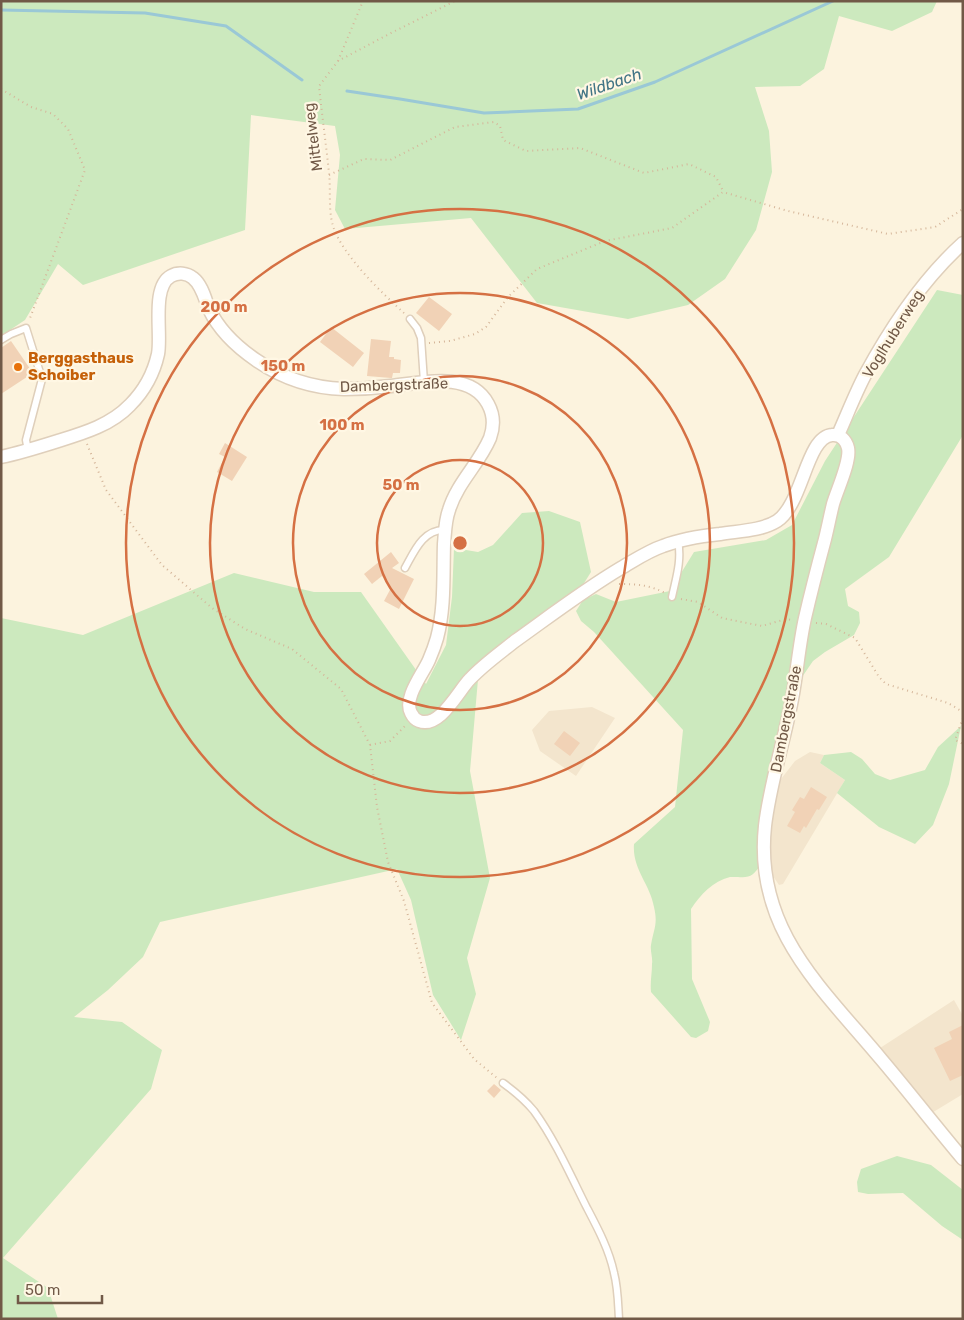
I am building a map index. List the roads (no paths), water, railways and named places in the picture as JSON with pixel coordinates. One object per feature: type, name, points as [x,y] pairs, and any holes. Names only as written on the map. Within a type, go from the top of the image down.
[{"type":"street","name":"Voglhuberweg","points":[[838,435],[865,376],[891,332],[928,280],[963,243]]},
{"type":"street","name":"Dambergstraße","points":[[1,457],[101,426],[129,406],[140,394],[150,377],[156,361],[159,343],[162,285],[169,277],[177,274],[192,276],[197,282],[217,323],[239,347],[261,363],[299,382],[340,389],[444,381],[460,383],[471,387],[482,395],[489,405],[493,427],[490,438],[451,503],[447,516],[442,611],[439,628],[428,663],[410,695],[408,704],[414,718],[421,722],[429,722],[438,718],[479,670],[566,604],[603,578],[652,551],[678,541]]},
{"type":"street","points":[[678,541],[699,536],[748,530],[774,523],[782,517],[794,501],[815,447],[822,439],[831,435],[838,435]]},
{"type":"street","name":"Dambergstraße","points":[[838,435],[844,439],[848,446],[846,466],[834,500],[804,622],[791,702],[766,822],[765,868],[770,898],[784,934],[808,971],[963,1160]]},
{"type":"lane","points":[[410,319],[417,328],[422,343],[424,382]]},
{"type":"lane","points":[[1,340],[26,328],[42,379],[26,440],[28,450]]},
{"type":"lane","points":[[405,568],[427,536],[439,530],[445,530]]},
{"type":"lane","points":[[672,597],[680,560],[678,541]]},
{"type":"lane","points":[[503,1083],[520,1096],[543,1124],[605,1245],[617,1288],[619,1319]]},
{"type":"waterway","name":"Wildbach","points":[[347,91],[484,113],[578,109],[655,82],[833,1]]},
{"type":"waterway","points":[[1,10],[145,13],[226,26],[302,80]]},
{"type":"place","name":"Berggasthaus Schoiber","points":[[18,367]]}]
